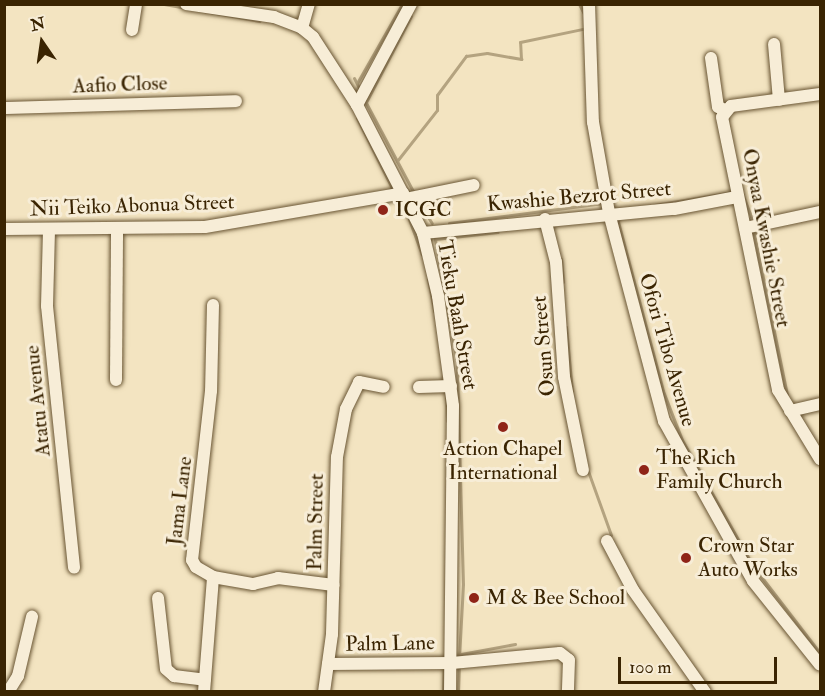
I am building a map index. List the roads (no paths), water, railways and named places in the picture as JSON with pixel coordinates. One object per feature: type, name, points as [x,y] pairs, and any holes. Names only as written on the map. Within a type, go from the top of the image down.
[{"type":"street","points":[[132,30],[136,4]]},
{"type":"street","points":[[302,28],[309,4]]},
{"type":"street","points":[[357,105],[411,4]]},
{"type":"street","name":"Tieku Baah Street","points":[[192,5],[274,17],[302,28],[325,51],[357,105],[423,233],[438,296],[451,386],[452,663],[450,692]]},
{"type":"street","name":"Ofori Tibo Avenue","points":[[589,6],[593,122],[609,213],[664,421],[753,581],[820,665]]},
{"type":"street","points":[[774,44],[779,100]]},
{"type":"street","name":"Onyaa Kwashie Street","points":[[711,58],[718,107],[724,110],[722,117],[737,197],[778,390],[820,459]]},
{"type":"street","points":[[724,110],[820,94]]},
{"type":"street","name":"Aafio Close","points":[[4,108],[236,101]]},
{"type":"street","name":"Nii Teiko Abonua Street","points":[[4,229],[117,230],[217,226],[474,184]]},
{"type":"street","name":"Kwashie Bezrot Street","points":[[423,233],[545,219],[674,209],[737,197]]},
{"type":"street","points":[[745,228],[820,212]]},
{"type":"street","name":"Osun Street","points":[[545,219],[556,262],[564,377],[583,470]]},
{"type":"street","name":"Atatu Avenue","points":[[49,230],[47,306],[74,568]]},
{"type":"street","points":[[116,380],[117,230]]},
{"type":"street","name":"Jama Lane","points":[[213,305],[211,392],[192,560],[196,567],[213,577]]},
{"type":"street","name":"Palm Street","points":[[324,692],[334,585],[337,457],[346,409],[359,382],[384,387]]},
{"type":"street","points":[[419,387],[451,386]]},
{"type":"street","points":[[790,411],[820,404]]},
{"type":"street","points":[[607,541],[633,590],[705,692]]},
{"type":"street","points":[[158,598],[166,669],[174,676],[204,686],[213,577],[253,584],[278,578],[334,585]]},
{"type":"street","points":[[9,692],[18,676],[32,617]]},
{"type":"street","name":"Palm Lane","points":[[328,664],[452,663],[560,653],[569,660],[568,692]]},
{"type":"waterway","points":[[164,4],[259,21]]},
{"type":"waterway","points":[[357,83],[402,4]]},
{"type":"waterway","points":[[579,4],[584,14]]},
{"type":"waterway","points":[[366,102],[411,16]]},
{"type":"waterway","points":[[397,161],[437,110],[437,95],[466,56],[487,53],[521,59],[520,42],[587,28]]},
{"type":"waterway","points":[[354,78],[360,90]]},
{"type":"waterway","points":[[364,99],[415,195]]},
{"type":"waterway","points":[[357,118],[394,192]]},
{"type":"waterway","points":[[654,205],[733,192]]},
{"type":"waterway","points":[[742,193],[751,216],[760,219]]},
{"type":"waterway","points":[[418,201],[432,223]]},
{"type":"waterway","points":[[449,223],[604,203]]},
{"type":"waterway","points":[[617,218],[663,391],[682,440],[753,566],[820,653]]},
{"type":"waterway","points":[[409,219],[422,255]]},
{"type":"waterway","points":[[759,231],[754,234],[787,395]]},
{"type":"waterway","points":[[459,658],[463,584],[457,363],[435,239],[498,232]]},
{"type":"waterway","points":[[561,259],[563,282]]},
{"type":"waterway","points":[[428,279],[434,311]]},
{"type":"waterway","points":[[566,327],[572,392]]},
{"type":"waterway","points":[[446,394],[447,421]]},
{"type":"waterway","points":[[588,471],[611,535]]},
{"type":"waterway","points":[[461,654],[515,644]]},
{"type":"waterway","points":[[458,692],[459,665]]},
{"type":"waterway","points":[[443,692],[444,667]]},
{"type":"place","name":"ICGC","points":[[383,210]]},
{"type":"place","name":"Action Chapel International","points":[[503,427]]},
{"type":"place","name":"The Rich Family Church","points":[[644,470]]},
{"type":"place","name":"Crown Star Auto Works","points":[[686,558]]},
{"type":"place","name":"M & Bee School","points":[[474,598]]}]
